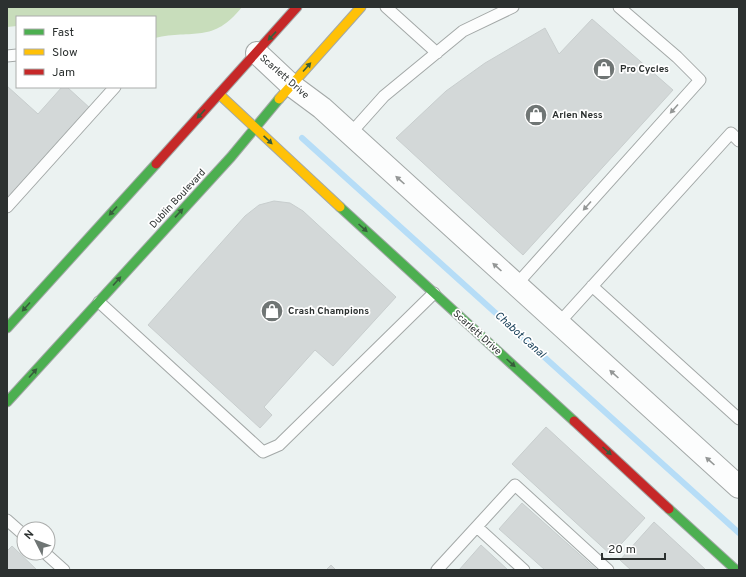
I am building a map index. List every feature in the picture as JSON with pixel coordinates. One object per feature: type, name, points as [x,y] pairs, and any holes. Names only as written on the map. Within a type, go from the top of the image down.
[{"type":"main road","points":[[7,328],[297,7]]},
{"type":"main road","name":"Dublin Boulevard","points":[[7,402],[231,157],[291,85],[361,7]]},
{"type":"main road","name":"Scarlett Drive","points":[[219,94],[254,128],[736,570]]},
{"type":"street","name":"Scarlett Drive","points":[[257,52],[291,85],[322,108],[739,487]]},
{"type":"lane","points":[[386,7],[437,53]]},
{"type":"lane","points":[[350,134],[384,96],[463,31],[513,7]]},
{"type":"lane","points":[[516,285],[700,80],[677,57],[619,7]]},
{"type":"lane","points":[[7,207],[114,88]]},
{"type":"lane","points":[[558,324],[731,133],[739,141]]},
{"type":"lane","points":[[592,286],[739,419]]},
{"type":"lane","points":[[99,302],[263,452],[279,445],[434,293]]},
{"type":"lane","points":[[437,570],[515,485],[608,570]]},
{"type":"lane","points":[[7,520],[16,528]]},
{"type":"lane","points":[[476,526],[524,570]]},
{"type":"lane","points":[[54,561],[64,570]]},
{"type":"green space","points":[[7,7],[242,7],[231,19],[212,31],[156,38],[156,16],[16,16],[16,26],[7,27]]},
{"type":"building","name":"Arlen Ness","points":[[592,19],[673,90],[523,255],[396,138],[446,91],[485,63],[545,28],[559,54]]},
{"type":"building","points":[[7,86],[38,114],[61,88],[68,88],[91,109],[7,201]]},
{"type":"building","name":"Crash Champions","points":[[274,201],[290,203],[303,211],[396,297],[333,366],[315,350],[264,407],[272,415],[260,428],[148,325],[245,216],[259,205]]},
{"type":"building","points":[[546,427],[645,518],[611,555],[512,464]]},
{"type":"building","points":[[522,503],[597,570],[545,570],[499,529]]},
{"type":"building","points":[[654,522],[706,570],[631,570],[620,560]]},
{"type":"building","points":[[481,545],[508,570],[459,570]]},
{"type":"building","points":[[12,546],[16,550],[16,561],[28,561],[37,570],[7,570],[7,551]]},
{"type":"building","points":[[331,565],[336,570],[326,570]]},
{"type":"waterway","name":"Chabot Canal","points":[[302,138],[739,533]]},
{"type":"traffic: fast","points":[[7,402],[231,157],[279,99]]},
{"type":"traffic: fast","points":[[7,328],[156,164]]},
{"type":"traffic: fast","points":[[340,207],[574,421]]},
{"type":"traffic: fast","points":[[669,509],[736,570]]},
{"type":"traffic: slow","points":[[279,99],[361,7]]},
{"type":"traffic: slow","points":[[219,94],[340,207]]},
{"type":"traffic: jam","points":[[156,164],[297,7]]},
{"type":"traffic: jam","points":[[574,421],[669,509]]},
{"type":"place","name":"Pro Cycles","points":[[604,69]]},
{"type":"place","name":"Arlen Ness","points":[[536,115]]},
{"type":"place","name":"Crash Champions","points":[[272,311]]}]
